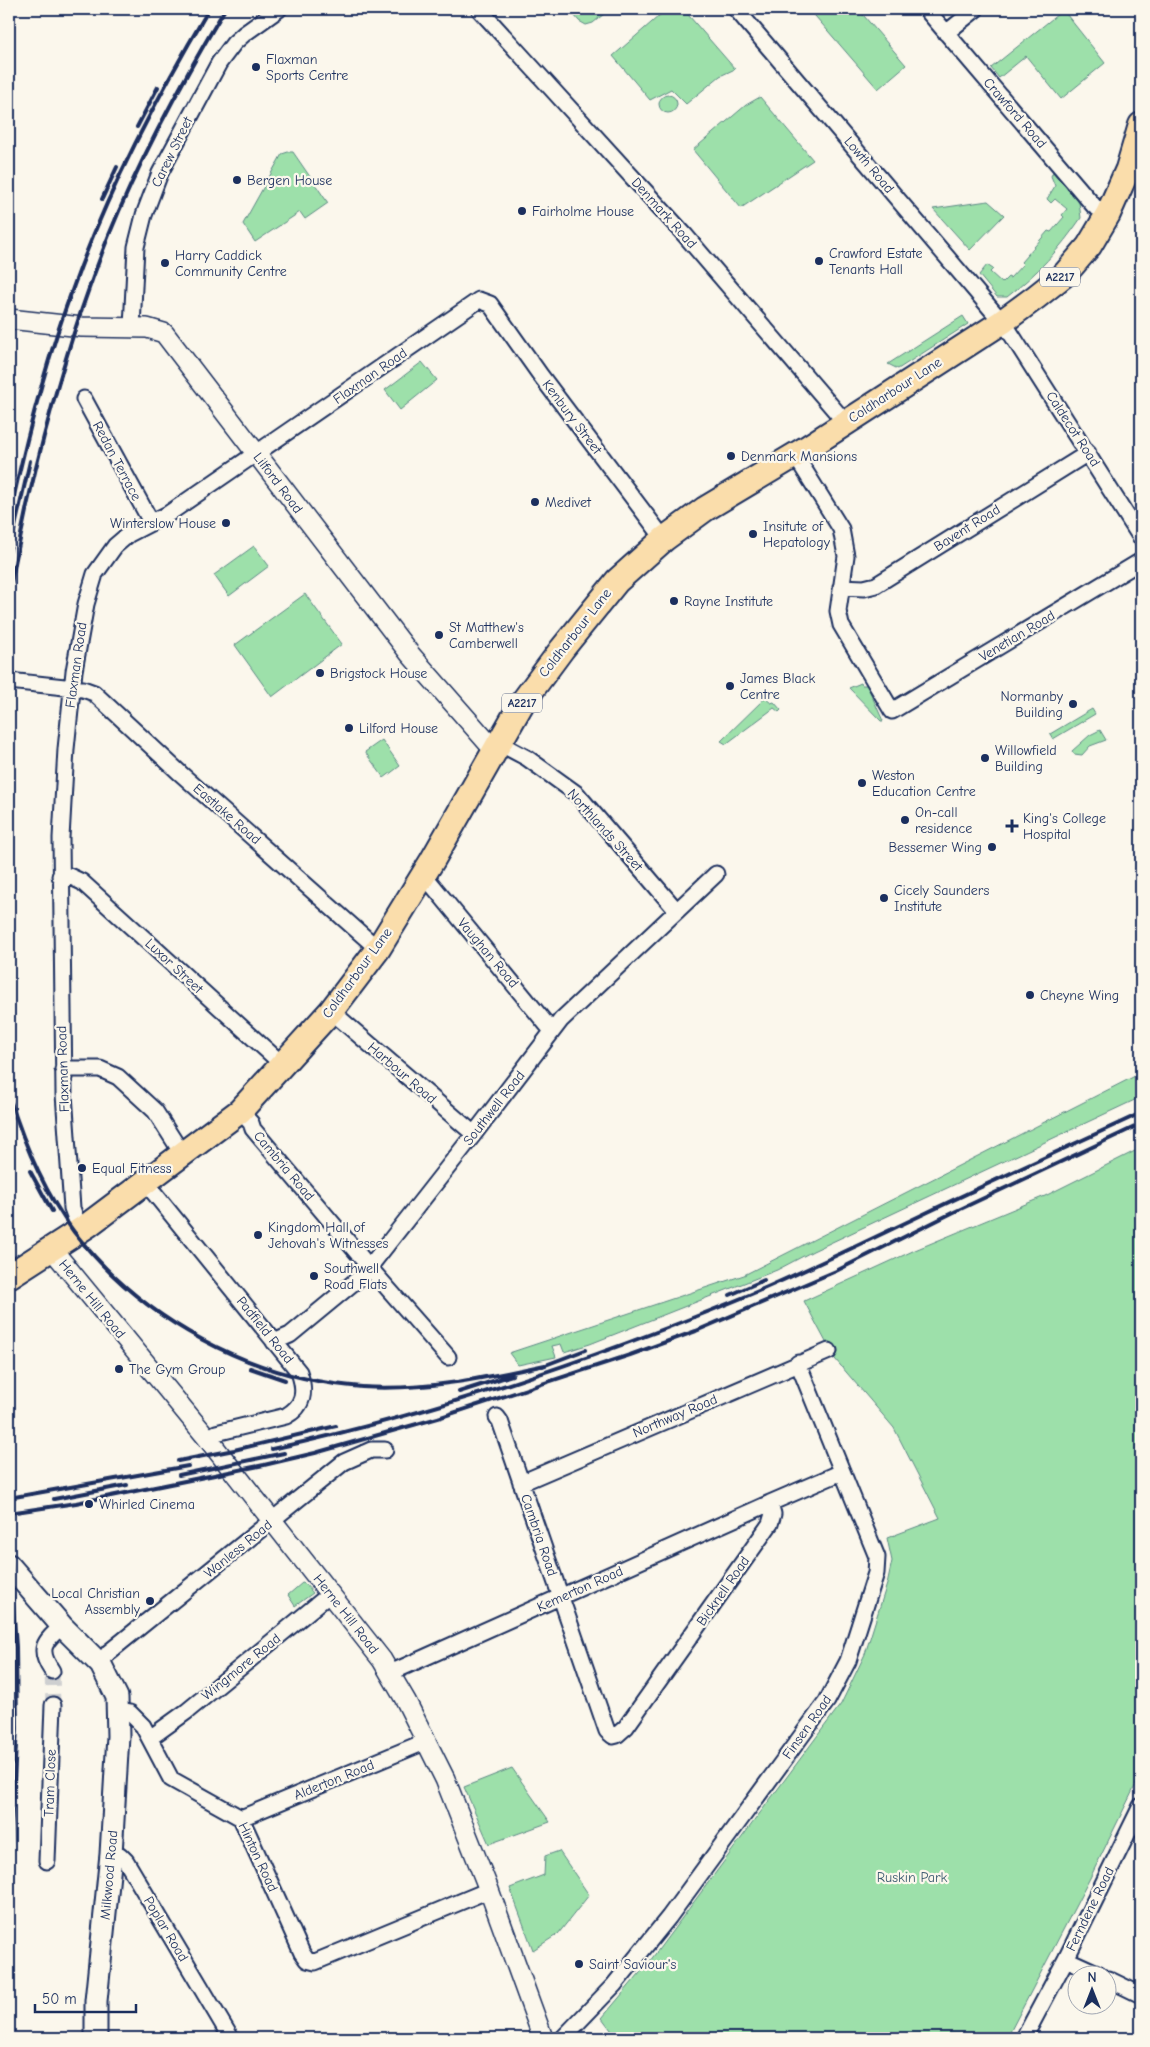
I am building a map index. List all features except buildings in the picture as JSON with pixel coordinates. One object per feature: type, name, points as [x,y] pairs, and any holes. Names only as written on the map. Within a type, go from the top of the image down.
[{"type":"main road","name":"Coldharbour Lane","points":[[9,1276],[80,1230],[146,1183],[240,1111],[331,1011],[378,949],[424,875],[522,703],[617,581],[664,539],[706,509],[795,455],[1002,322],[1065,274],[1089,246],[1108,214],[1128,169],[1141,125]]},
{"type":"main road","points":[[9,1565],[62,1626],[101,1665],[115,1691],[118,1712]]},
{"type":"main road","name":"Milkwood Road","points":[[96,2038],[96,2001],[111,1854],[118,1712]]},
{"type":"street","name":"Carew Street","points":[[132,327],[136,247],[143,216],[160,173],[219,63],[234,43],[278,9]]},
{"type":"street","name":"Denmark Road","points":[[479,9],[684,234],[845,422]]},
{"type":"street","name":"Lowth Road","points":[[736,9],[1002,322]]},
{"type":"street","name":"Crawford Road","points":[[926,9],[1094,206],[1108,214]]},
{"type":"street","points":[[946,33],[976,9]]},
{"type":"street","name":"Flaxman Road","points":[[80,1230],[72,1208],[63,1069],[60,876],[64,783],[72,688],[86,604],[95,574],[115,546],[129,534],[168,514],[479,300]]},
{"type":"street","name":"Kenbury Street","points":[[479,300],[490,304],[550,388],[664,539]]},
{"type":"street","name":"Lilford Road","points":[[9,319],[82,327],[153,329],[160,331],[168,337],[420,667],[497,747]]},
{"type":"street","name":"Caldecot Road","points":[[1002,322],[1141,538]]},
{"type":"street","name":"Redan Terrace","points":[[84,399],[151,522]]},
{"type":"street","name":"Bavent Road","points":[[841,587],[864,588],[876,585],[1088,453]]},
{"type":"street","points":[[795,455],[841,529],[846,556],[841,587]]},
{"type":"street","name":"Venetian Road","points":[[841,587],[838,611],[841,625],[892,711],[1141,561]]},
{"type":"street","name":"Eastlake Road","points":[[9,682],[89,691],[102,699],[180,773],[378,949]]},
{"type":"street","name":"Northlands Street","points":[[497,747],[527,758],[577,794],[677,911]]},
{"type":"street","name":"Southwell Road","points":[[274,1342],[290,1335],[369,1267],[561,1020],[716,874]]},
{"type":"street","name":"Vaughan Road","points":[[424,875],[552,1031]]},
{"type":"street","name":"Luxor Street","points":[[60,876],[69,876],[82,882],[283,1065]]},
{"type":"street","name":"Harbour Road","points":[[331,1011],[474,1134]]},
{"type":"street","points":[[63,1069],[100,1069],[118,1077],[155,1111],[183,1155]]},
{"type":"street","name":"Cambria Road","points":[[240,1111],[369,1267],[448,1357]]},
{"type":"street","name":"Padfield Road","points":[[146,1183],[299,1372],[303,1382],[301,1401],[296,1410],[286,1416],[216,1433],[208,1439]]},
{"type":"street","name":"Herne Hill Road","points":[[51,1248],[208,1439],[366,1638],[390,1673],[446,1780],[544,2038]]},
{"type":"street","name":"Northway Road","points":[[521,1483],[829,1351]]},
{"type":"street","name":"Finsen Road","points":[[564,2038],[614,1985],[669,1917],[827,1701],[848,1661],[878,1562],[875,1550],[798,1364]]},
{"type":"street","name":"Cambria Road","points":[[497,1417],[607,1731],[614,1736]]},
{"type":"street","name":"Wanless Road","points":[[101,1665],[108,1652],[344,1462],[372,1450],[385,1450]]},
{"type":"street","points":[[770,1503],[842,1472]]},
{"type":"street","name":"Kemerton Road","points":[[390,1673],[770,1503]]},
{"type":"street","name":"Bicknell Road","points":[[614,1736],[626,1727],[770,1524],[773,1514],[770,1503]]},
{"type":"street","name":"Wingmore Road","points":[[150,1738],[201,1700],[330,1594]]},
{"type":"street","points":[[52,1671],[44,1660],[43,1649],[46,1641],[62,1626]]},
{"type":"street","name":"Tram Close","points":[[47,1862],[53,1705]]},
{"type":"street","name":"Hinton Road","points":[[118,1712],[128,1712],[136,1718],[150,1738],[171,1779],[241,1818],[302,1953],[307,1960],[316,1962],[489,1890]]},
{"type":"street","name":"Alderton Road","points":[[241,1818],[427,1741]]},
{"type":"street","name":"Ferndene Road","points":[[1024,2038],[1066,1959],[1141,1806]]},
{"type":"street","name":"Poplar Road","points":[[111,1854],[120,1855],[126,1861],[231,2038]]},
{"type":"street","points":[[1066,1959],[1077,1964]]},
{"type":"street","points":[[1118,1984],[1141,1995]]},
{"type":"green space","points":[[569,9],[610,9],[593,23],[586,25],[579,21]]},
{"type":"green space","points":[[667,9],[683,9],[735,69],[720,76],[686,104],[671,89],[650,100],[613,56]]},
{"type":"green space","points":[[809,9],[858,9],[906,65],[878,89]]},
{"type":"green space","points":[[1063,10],[1105,63],[1061,99],[1026,56],[999,78],[991,68]]},
{"type":"green space","points":[[668,95],[674,98],[677,104],[674,110],[668,113],[662,110],[659,104],[662,98]]},
{"type":"green space","points":[[760,97],[813,160],[741,208],[693,150],[746,105]]},
{"type":"green space","points":[[293,152],[328,203],[305,219],[300,212],[255,242],[243,224],[282,154]]},
{"type":"green space","points":[[1053,172],[1079,202],[1081,218],[1056,251],[1029,279],[1007,297],[997,297],[979,275],[987,265],[993,269],[990,272],[1002,283],[1008,277],[1010,278],[1023,264],[1021,262],[1048,231],[1051,232],[1064,217],[1062,215],[1067,209],[1055,199],[1051,203],[1047,199],[1055,186],[1051,176]]},
{"type":"green space","points":[[988,201],[1004,215],[970,250],[933,209]]},
{"type":"green space","points":[[963,316],[968,324],[898,369],[888,364]]},
{"type":"green space","points":[[422,362],[437,380],[400,410],[385,390]]},
{"type":"green space","points":[[254,546],[269,566],[229,596],[214,575]]},
{"type":"green space","points":[[305,594],[342,644],[272,697],[235,645]]},
{"type":"green space","points":[[861,683],[862,685],[867,685],[883,721],[849,688]]},
{"type":"green space","points":[[765,698],[771,703],[774,702],[781,710],[779,712],[774,708],[726,744],[721,741]]},
{"type":"green space","points":[[1092,709],[1095,714],[1053,739],[1050,734]]},
{"type":"green space","points":[[1100,730],[1106,740],[1090,746],[1082,755],[1074,754],[1072,751],[1090,735]]},
{"type":"green space","points":[[382,740],[400,766],[384,778],[365,752]]},
{"type":"green space","points":[[1141,1073],[1141,1097],[813,1251],[777,1270],[590,1344],[564,1352],[561,1344],[552,1346],[556,1357],[518,1365],[509,1353],[744,1275]]},
{"type":"green space","name":"Ruskin Park","points":[[1141,1148],[1141,1774],[1090,1878],[1007,2038],[617,2038],[602,2018],[650,1961],[841,1704],[865,1654],[887,1584],[892,1561],[887,1538],[940,1518],[894,1428],[835,1359],[804,1301],[915,1250],[1045,1196]]},
{"type":"green space","points":[[302,1583],[313,1593],[295,1606],[288,1595]]},
{"type":"green space","points":[[512,1768],[550,1822],[489,1844],[464,1787]]},
{"type":"green space","points":[[559,1851],[589,1895],[558,1934],[533,1950],[510,1888],[544,1875],[545,1856]]},
{"type":"tunnel","points":[[52,1671],[53,1705]]},
{"type":"railway","points":[[13,500],[32,418],[47,365],[87,249],[135,144],[171,75],[209,9]]},
{"type":"railway","points":[[9,595],[27,506],[44,437],[73,335],[96,268],[121,206],[148,148],[225,9]]},
{"type":"railway","points":[[137,127],[158,87]]},
{"type":"railway","points":[[102,199],[117,167]]},
{"type":"railway","points":[[9,553],[30,461]]},
{"type":"railway","points":[[9,1096],[21,1132],[44,1184],[74,1232],[101,1264],[132,1292],[166,1318],[202,1340],[240,1358],[280,1372],[321,1382],[362,1387],[385,1388],[431,1385],[477,1379],[545,1365]]},
{"type":"railway","points":[[272,1449],[394,1419],[454,1401],[573,1362],[691,1319],[794,1275],[1141,1113]]},
{"type":"railway","points":[[9,1513],[76,1503],[315,1453],[438,1418],[630,1355],[696,1331],[836,1271],[952,1213],[1141,1124]]},
{"type":"railway","points":[[30,1171],[52,1211]]},
{"type":"railway","points":[[730,1295],[764,1280]]},
{"type":"railway","points":[[543,1366],[585,1350]]},
{"type":"railway","points":[[250,1368],[285,1380]]},
{"type":"railway","points":[[459,1392],[512,1375]]},
{"type":"railway","points":[[178,1461],[336,1426]]},
{"type":"railway","points":[[179,1475],[284,1453]]},
{"type":"railway","points":[[9,1498],[188,1466]]},
{"type":"railway","points":[[54,1499],[127,1485]]},
{"type":"railway","points":[[9,1547],[16,1647],[17,1729],[9,1862]]},
{"type":"railway","points":[[9,1712],[9,1742]]},
{"type":"place","name":"Flaxman Sports Centre","points":[[256,67]]},
{"type":"place","name":"Bergen House","points":[[237,180]]},
{"type":"place","name":"Fairholme House","points":[[522,211]]},
{"type":"place","name":"Crawford Estate Tenants Hall","points":[[819,261]]},
{"type":"place","name":"Harry Caddick Community Centre","points":[[165,263]]},
{"type":"place","name":"Denmark Mansions","points":[[731,456]]},
{"type":"place","name":"Medivet","points":[[535,502]]},
{"type":"place","name":"Winterslow House","points":[[226,523]]},
{"type":"place","name":"Insitute of Hepatology","points":[[753,534]]},
{"type":"place","name":"Rayne Institute","points":[[674,601]]},
{"type":"place","name":"St Matthew's Camberwell","points":[[439,635]]},
{"type":"place","name":"Brigstock House","points":[[320,673]]},
{"type":"place","name":"James Black Centre","points":[[730,686]]},
{"type":"place","name":"Normanby Building","points":[[1073,704]]},
{"type":"place","name":"Lilford House","points":[[349,728]]},
{"type":"place","name":"Willowfield Building","points":[[985,758]]},
{"type":"place","name":"Weston Education Centre","points":[[862,783]]},
{"type":"place","name":"On-call residence","points":[[905,820]]},
{"type":"place","name":"King's College Hospital","points":[[1012,826]]},
{"type":"place","name":"Bessemer Wing","points":[[992,847]]},
{"type":"place","name":"Cicely Saunders Institute","points":[[884,898]]},
{"type":"place","name":"Cheyne Wing","points":[[1030,995]]},
{"type":"place","name":"Equal Fitness","points":[[82,1168]]},
{"type":"place","name":"Kingdom Hall of Jehovah's Witnesses","points":[[258,1235]]},
{"type":"place","name":"Southwell Road Flats","points":[[314,1276]]},
{"type":"place","name":"The Gym Group","points":[[119,1369]]},
{"type":"place","name":"Whirled Cinema","points":[[89,1504]]},
{"type":"place","name":"Local Christian Assembly","points":[[150,1601]]},
{"type":"place","name":"Saint Saviour's","points":[[579,1964]]}]
